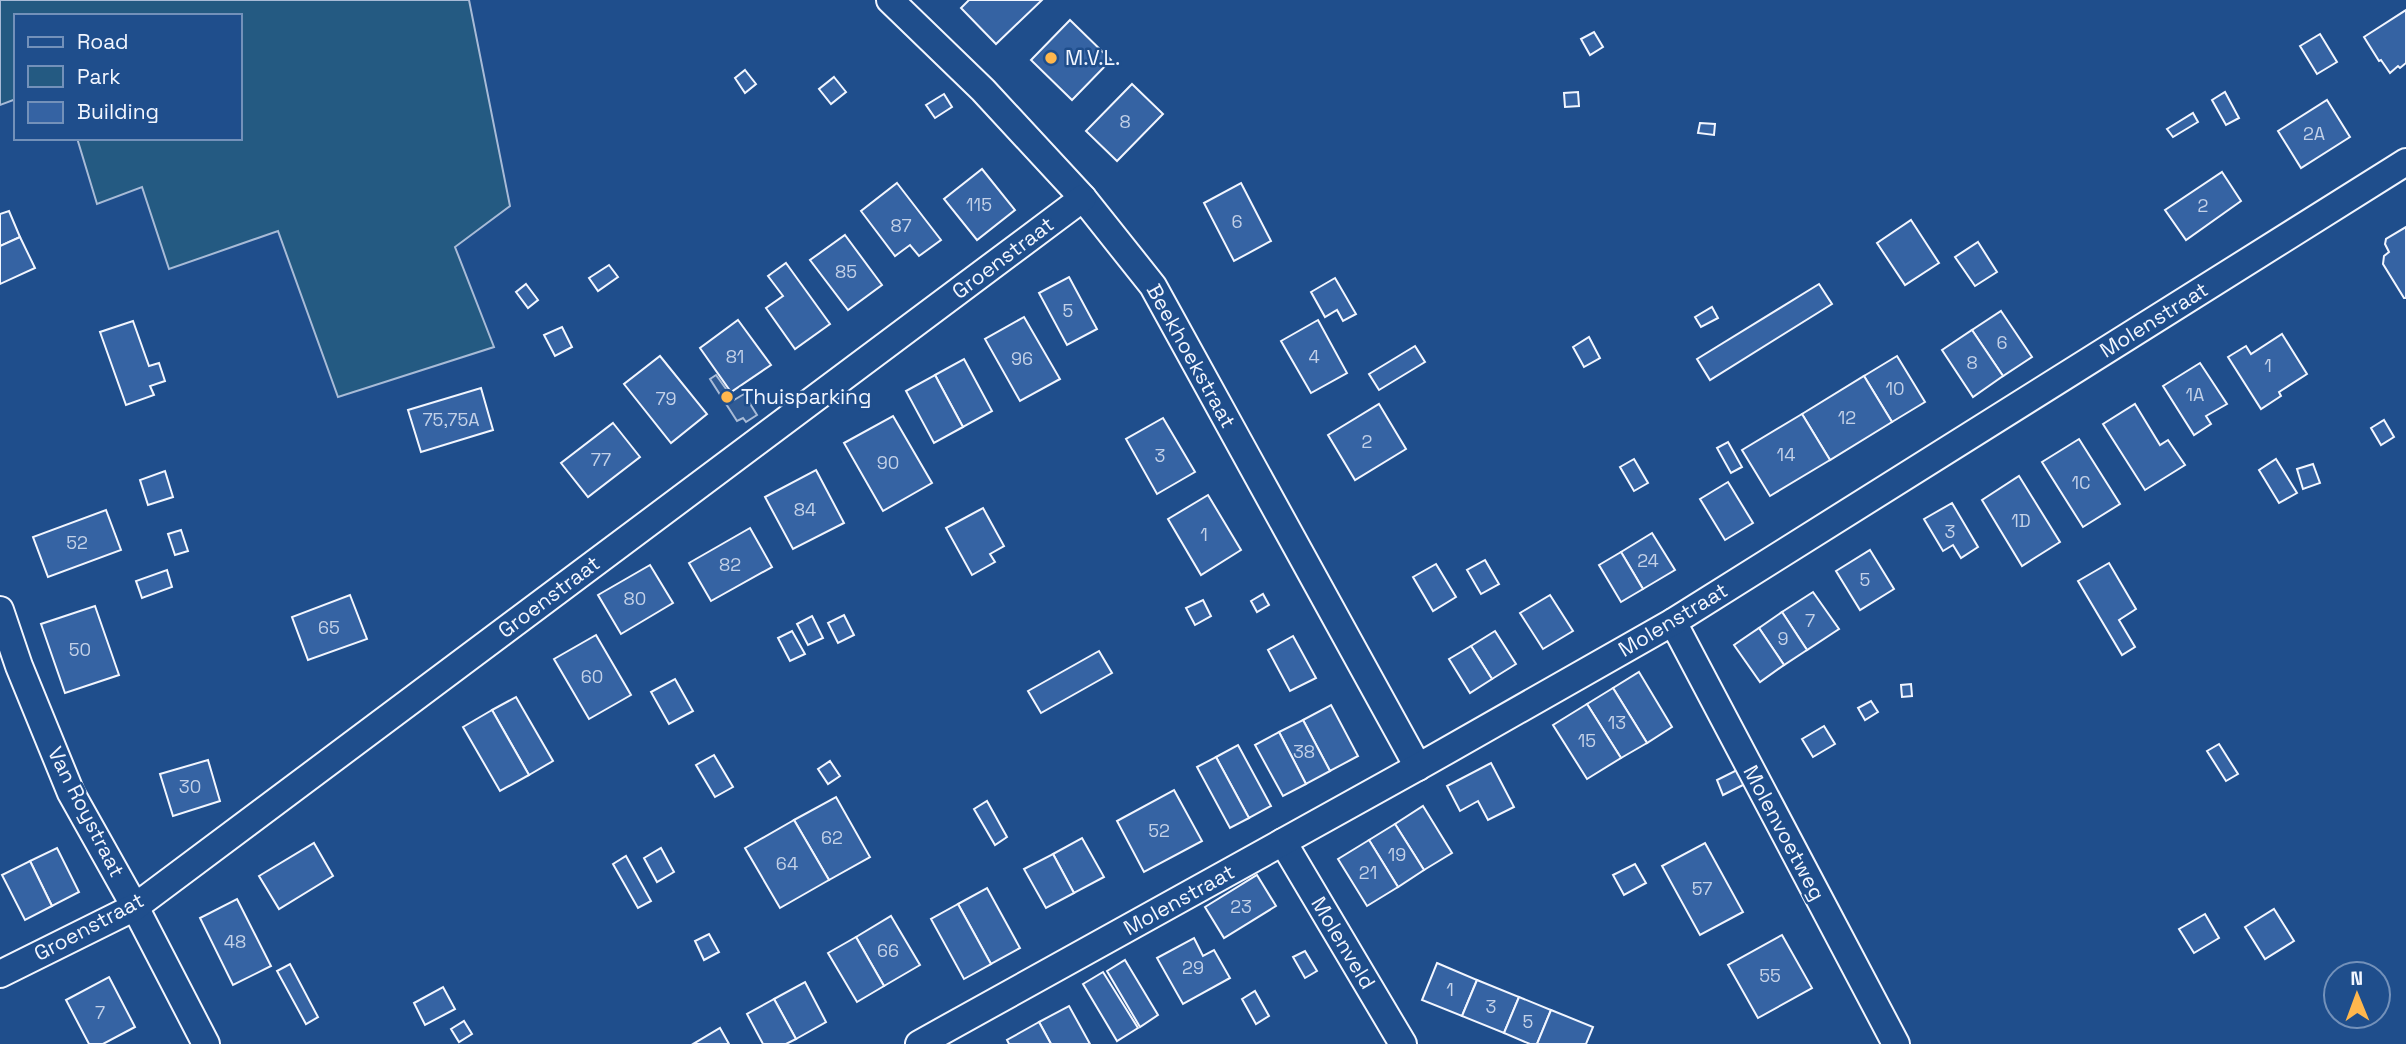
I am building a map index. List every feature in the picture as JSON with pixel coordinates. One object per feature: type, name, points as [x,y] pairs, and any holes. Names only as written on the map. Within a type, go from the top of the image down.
[{"type":"street","name":"Beekhoekstraat","points":[[890,0],[983,90],[1083,198],[1153,286],[1418,767]]},
{"type":"street","name":"Molenstraat","points":[[919,1044],[1673,622],[2406,162]]},
{"type":"street","name":"Groenstraat","points":[[0,974],[135,907],[1083,198]]},
{"type":"street","name":"Van Roystraat","points":[[0,610],[19,666],[71,793],[135,907],[206,1044]]},
{"type":"street","name":"Molenvoetweg","points":[[1673,622],[1896,1044]]},
{"type":"street","name":"Molenveld","points":[[1283,842],[1403,1044]]},
{"type":"green space","points":[[0,0],[469,0],[510,206],[455,247],[494,347],[338,397],[278,231],[169,269],[142,187],[97,204],[78,140],[242,140],[242,14],[14,14],[14,100],[0,105]]},
{"type":"shaded area","name":"Thuisparking","points":[[716,375],[734,400],[744,394],[757,415],[746,422],[743,418],[737,421],[710,379]]},
{"type":"building","points":[[969,0],[1042,0],[996,44],[961,8]]},
{"type":"building","points":[[2406,10],[2406,63],[2390,73],[2364,37]]},
{"type":"building","points":[[1070,20],[1111,60],[1072,100],[1031,60]]},
{"type":"building","points":[[1594,32],[1603,47],[1590,55],[1581,39]]},
{"type":"building","points":[[2320,34],[2337,62],[2317,74],[2300,46]]},
{"type":"building","points":[[745,70],[756,84],[745,93],[735,78]]},
{"type":"building","points":[[834,77],[846,92],[831,104],[819,89]]},
{"type":"building","points":[[1132,84],[1163,114],[1117,161],[1086,131]]},
{"type":"building","points":[[1578,92],[1579,106],[1565,107],[1564,93]]},
{"type":"building","points":[[2225,92],[2239,118],[2226,125],[2212,100]]},
{"type":"building","points":[[944,94],[952,107],[935,118],[926,105]]},
{"type":"building","points":[[2327,100],[2350,137],[2301,168],[2278,131]]},
{"type":"building","points":[[2193,113],[2198,122],[2173,137],[2167,129]]},
{"type":"building","points":[[1700,123],[1715,124],[1714,135],[1698,133]]},
{"type":"building","points":[[982,169],[1015,210],[977,240],[944,199]]},
{"type":"building","points":[[2222,172],[2241,201],[2186,240],[2165,210]]},
{"type":"building","points":[[897,183],[941,240],[919,256],[910,245],[895,256],[861,211]]},
{"type":"building","points":[[1241,183],[1271,241],[1234,261],[1204,203]]},
{"type":"building","points":[[9,211],[20,237],[0,246],[0,214]]},
{"type":"building","points":[[1911,220],[1939,263],[1905,285],[1877,243]]},
{"type":"building","points":[[2406,227],[2404,298],[2383,264],[2384,256],[2389,252],[2386,239]]},
{"type":"building","points":[[845,235],[882,285],[848,310],[810,260]]},
{"type":"building","points":[[20,237],[35,268],[0,284],[0,246]]},
{"type":"building","points":[[1978,242],[1997,272],[1975,286],[1955,257]]},
{"type":"building","points":[[786,263],[830,324],[795,349],[766,308],[783,296],[768,276]]},
{"type":"building","points":[[609,265],[618,277],[598,291],[589,278]]},
{"type":"building","points":[[1069,277],[1097,329],[1067,345],[1039,293]]},
{"type":"building","points":[[1335,278],[1356,314],[1343,321],[1337,310],[1325,317],[1311,292]]},
{"type":"building","points":[[526,284],[538,300],[528,308],[516,292]]},
{"type":"building","points":[[1819,284],[1832,304],[1710,380],[1697,359]]},
{"type":"building","points":[[1712,307],[1718,318],[1701,327],[1695,317]]},
{"type":"building","points":[[2001,311],[2032,357],[2003,376],[1972,330]]},
{"type":"building","points":[[1024,317],[1060,379],[1020,401],[985,339]]},
{"type":"building","points":[[738,320],[771,365],[731,392],[700,348]]},
{"type":"building","points":[[1318,320],[1347,373],[1311,393],[1281,341]]},
{"type":"building","points":[[133,321],[149,366],[159,363],[165,381],[150,386],[154,395],[126,405],[100,332]]},
{"type":"building","points":[[562,327],[572,347],[555,356],[544,335]]},
{"type":"building","points":[[1972,330],[2003,376],[1973,397],[1942,350]]},
{"type":"building","points":[[2282,334],[2307,374],[2279,392],[2281,396],[2261,409],[2228,357],[2246,346],[2251,354]]},
{"type":"building","points":[[1589,337],[1600,358],[1584,367],[1573,347]]},
{"type":"building","points":[[1415,346],[1425,362],[1379,390],[1369,374]]},
{"type":"building","points":[[660,356],[707,414],[671,443],[624,384]]},
{"type":"building","points":[[1897,356],[1925,402],[1892,422],[1864,376]]},
{"type":"building","points":[[964,359],[992,411],[963,427],[935,375]]},
{"type":"building","points":[[2200,363],[2227,404],[2206,416],[2211,424],[2194,435],[2163,386]]},
{"type":"building","points":[[935,375],[963,427],[934,443],[906,391]]},
{"type":"building","points":[[1864,376],[1892,422],[1830,460],[1802,414]]},
{"type":"building","points":[[481,388],[493,430],[421,452],[408,410]]},
{"type":"building","points":[[1379,404],[1406,449],[1355,480],[1328,435]]},
{"type":"building","points":[[2135,404],[2160,445],[2168,440],[2185,465],[2145,490],[2103,424]]},
{"type":"building","points":[[1802,414],[1830,460],[1770,496],[1742,450]]},
{"type":"building","points":[[893,416],[932,483],[883,511],[844,443]]},
{"type":"building","points":[[1163,418],[1195,472],[1157,494],[1126,439]]},
{"type":"building","points":[[2384,420],[2394,437],[2381,445],[2371,428]]},
{"type":"building","points":[[613,423],[640,457],[588,497],[561,463]]},
{"type":"building","points":[[2079,439],[2120,504],[2083,527],[2042,462]]},
{"type":"building","points":[[1728,442],[1742,467],[1731,473],[1717,448]]},
{"type":"building","points":[[1634,459],[1648,483],[1634,491],[1620,467]]},
{"type":"building","points":[[2276,459],[2297,493],[2279,503],[2259,470]]},
{"type":"building","points":[[2313,464],[2320,483],[2303,489],[2297,469]]},
{"type":"building","points":[[816,470],[844,523],[793,549],[765,497]]},
{"type":"building","points":[[165,471],[173,497],[148,505],[140,480]]},
{"type":"building","points":[[2019,476],[2060,542],[2022,566],[1982,500]]},
{"type":"building","points":[[1728,482],[1753,523],[1725,540],[1700,499]]},
{"type":"building","points":[[1208,495],[1241,550],[1201,575],[1168,519]]},
{"type":"building","points":[[1952,503],[1978,547],[1961,558],[1953,545],[1943,551],[1924,519]]},
{"type":"building","points":[[983,508],[1004,546],[990,554],[995,562],[972,575],[946,528]]},
{"type":"building","points":[[106,510],[121,550],[48,577],[33,537]]},
{"type":"building","points":[[750,528],[772,567],[711,601],[689,563]]},
{"type":"building","points":[[181,530],[188,551],[175,555],[168,534]]},
{"type":"building","points":[[1652,533],[1675,570],[1643,589],[1621,552]]},
{"type":"building","points":[[1870,550],[1894,589],[1860,610],[1836,571]]},
{"type":"building","points":[[1621,552],[1643,589],[1621,602],[1599,565]]},
{"type":"building","points":[[1485,560],[1499,584],[1481,594],[1467,570]]},
{"type":"building","points":[[2109,563],[2136,609],[2119,620],[2135,647],[2122,655],[2078,581]]},
{"type":"building","points":[[1436,564],[1456,597],[1433,611],[1413,577]]},
{"type":"building","points":[[650,565],[673,603],[621,634],[598,595]]},
{"type":"building","points":[[167,570],[172,587],[142,598],[136,581]]},
{"type":"building","points":[[1813,592],[1839,629],[1807,650],[1782,612]]},
{"type":"building","points":[[1263,594],[1269,605],[1257,612],[1251,601]]},
{"type":"building","points":[[350,595],[367,639],[308,660],[292,617]]},
{"type":"building","points":[[1550,595],[1573,631],[1543,649],[1520,613]]},
{"type":"building","points":[[1203,600],[1211,616],[1195,625],[1186,608]]},
{"type":"building","points":[[95,606],[119,675],[65,693],[41,624]]},
{"type":"building","points":[[1782,612],[1807,650],[1784,665],[1759,628]]},
{"type":"building","points":[[844,615],[854,635],[838,643],[828,623]]},
{"type":"building","points":[[812,616],[823,638],[808,645],[797,624]]},
{"type":"building","points":[[1759,628],[1784,665],[1760,682],[1734,645]]},
{"type":"building","points":[[792,631],[805,654],[790,661],[778,638]]},
{"type":"building","points":[[1495,631],[1516,664],[1492,679],[1471,646]]},
{"type":"building","points":[[596,635],[631,695],[589,719],[554,659]]},
{"type":"building","points":[[1293,636],[1316,678],[1290,691],[1268,650]]},
{"type":"building","points":[[1471,646],[1492,679],[1470,693],[1449,659]]},
{"type":"building","points":[[1099,651],[1112,673],[1041,713],[1028,691]]},
{"type":"building","points":[[1639,672],[1672,727],[1647,743],[1613,688]]},
{"type":"building","points":[[675,679],[693,711],[669,724],[651,692]]},
{"type":"building","points":[[1911,684],[1912,696],[1902,697],[1901,685]]},
{"type":"building","points":[[1613,688],[1647,743],[1621,758],[1587,704]]},
{"type":"building","points":[[516,697],[553,761],[529,775],[492,710]]},
{"type":"building","points":[[1871,701],[1878,712],[1865,720],[1858,708]]},
{"type":"building","points":[[1587,704],[1621,758],[1587,779],[1553,725]]},
{"type":"building","points":[[1331,705],[1358,756],[1330,771],[1303,720]]},
{"type":"building","points":[[492,710],[529,775],[500,791],[463,727]]},
{"type":"building","points":[[1303,720],[1330,771],[1306,784],[1279,732]]},
{"type":"building","points":[[1824,726],[1835,744],[1813,757],[1802,739]]},
{"type":"building","points":[[1279,732],[1306,784],[1283,796],[1255,745]]},
{"type":"building","points":[[2219,744],[2238,774],[2226,781],[2207,751]]},
{"type":"building","points":[[1238,745],[1271,806],[1249,818],[1216,757]]},
{"type":"building","points":[[714,755],[733,787],[715,797],[696,765]]},
{"type":"building","points":[[1216,757],[1249,818],[1230,828],[1197,767]]},
{"type":"building","points":[[208,760],[220,801],[173,816],[160,774]]},
{"type":"building","points":[[830,761],[840,776],[828,784],[818,769]]},
{"type":"building","points":[[1491,763],[1514,807],[1488,820],[1478,801],[1460,811],[1447,786]]},
{"type":"building","points":[[1737,770],[1745,784],[1723,795],[1717,780]]},
{"type":"building","points":[[1174,790],[1202,841],[1144,872],[1117,821]]},
{"type":"building","points":[[836,797],[870,857],[829,880],[794,820]]},
{"type":"building","points":[[987,801],[1007,837],[995,845],[974,809]]},
{"type":"building","points":[[1423,806],[1452,853],[1424,870],[1395,824]]},
{"type":"building","points":[[794,820],[829,880],[780,908],[745,848]]},
{"type":"building","points":[[1395,824],[1424,870],[1398,887],[1369,840]]},
{"type":"building","points":[[1082,838],[1104,877],[1074,893],[1053,854]]},
{"type":"building","points":[[1369,840],[1398,887],[1367,906],[1338,859]]},
{"type":"building","points":[[314,843],[333,876],[279,909],[259,876]]},
{"type":"building","points":[[1705,843],[1743,912],[1700,935],[1662,866]]},
{"type":"building","points":[[57,848],[79,892],[52,906],[30,861]]},
{"type":"building","points":[[661,848],[674,872],[657,882],[644,858]]},
{"type":"building","points":[[1053,854],[1074,893],[1046,908],[1024,869]]},
{"type":"building","points":[[626,856],[651,901],[638,908],[613,864]]},
{"type":"building","points":[[30,861],[52,906],[25,920],[2,875]]},
{"type":"building","points":[[1635,864],[1646,883],[1624,895],[1613,875]]},
{"type":"building","points":[[1257,875],[1276,906],[1224,938],[1205,907]]},
{"type":"building","points":[[987,888],[1020,948],[991,964],[958,904]]},
{"type":"building","points":[[237,899],[271,966],[233,985],[200,918]]},
{"type":"building","points":[[958,904],[991,964],[964,979],[931,919]]},
{"type":"building","points":[[2274,909],[2294,941],[2265,959],[2245,927]]},
{"type":"building","points":[[2205,914],[2219,938],[2194,953],[2179,929]]},
{"type":"building","points":[[891,916],[920,965],[884,986],[856,937]]},
{"type":"building","points":[[709,934],[719,952],[704,960],[695,941]]},
{"type":"building","points":[[1782,935],[1812,988],[1758,1018],[1728,965]]},
{"type":"building","points":[[856,937],[884,986],[857,1002],[828,953]]},
{"type":"building","points":[[1194,938],[1203,956],[1214,950],[1230,978],[1183,1004],[1157,958]]},
{"type":"building","points":[[1305,951],[1317,971],[1305,978],[1293,957]]},
{"type":"building","points":[[1125,960],[1158,1015],[1140,1027],[1107,971]]},
{"type":"building","points":[[1437,963],[1477,980],[1462,1016],[1422,1000]]},
{"type":"building","points":[[290,964],[318,1017],[306,1024],[277,971]]},
{"type":"building","points":[[1103,972],[1138,1028],[1117,1041],[1083,984]]},
{"type":"building","points":[[109,977],[135,1027],[103,1044],[89,1044],[66,1000]]},
{"type":"building","points":[[1477,980],[1519,997],[1504,1033],[1462,1016]]},
{"type":"building","points":[[805,982],[826,1022],[796,1039],[774,999]]},
{"type":"building","points":[[443,987],[455,1009],[425,1025],[414,1003]]},
{"type":"building","points":[[1255,991],[1269,1016],[1256,1024],[1242,999]]},
{"type":"building","points":[[1519,997],[1551,1010],[1537,1044],[1530,1044],[1504,1033]]},
{"type":"building","points":[[774,999],[796,1039],[786,1044],[763,1044],[747,1014]]},
{"type":"building","points":[[1069,1006],[1090,1044],[1051,1044],[1039,1022]]},
{"type":"building","points":[[1551,1010],[1593,1027],[1586,1044],[1537,1044]]},
{"type":"building","points":[[464,1021],[472,1034],[459,1042],[451,1029]]},
{"type":"building","points":[[1039,1022],[1051,1044],[1009,1044],[1007,1040]]},
{"type":"building","points":[[720,1028],[729,1044],[693,1044]]},
{"type":"place","name":"M.V.L.","points":[[1051,58]]},
{"type":"place","name":"Thuisparking","points":[[727,397]]}]
